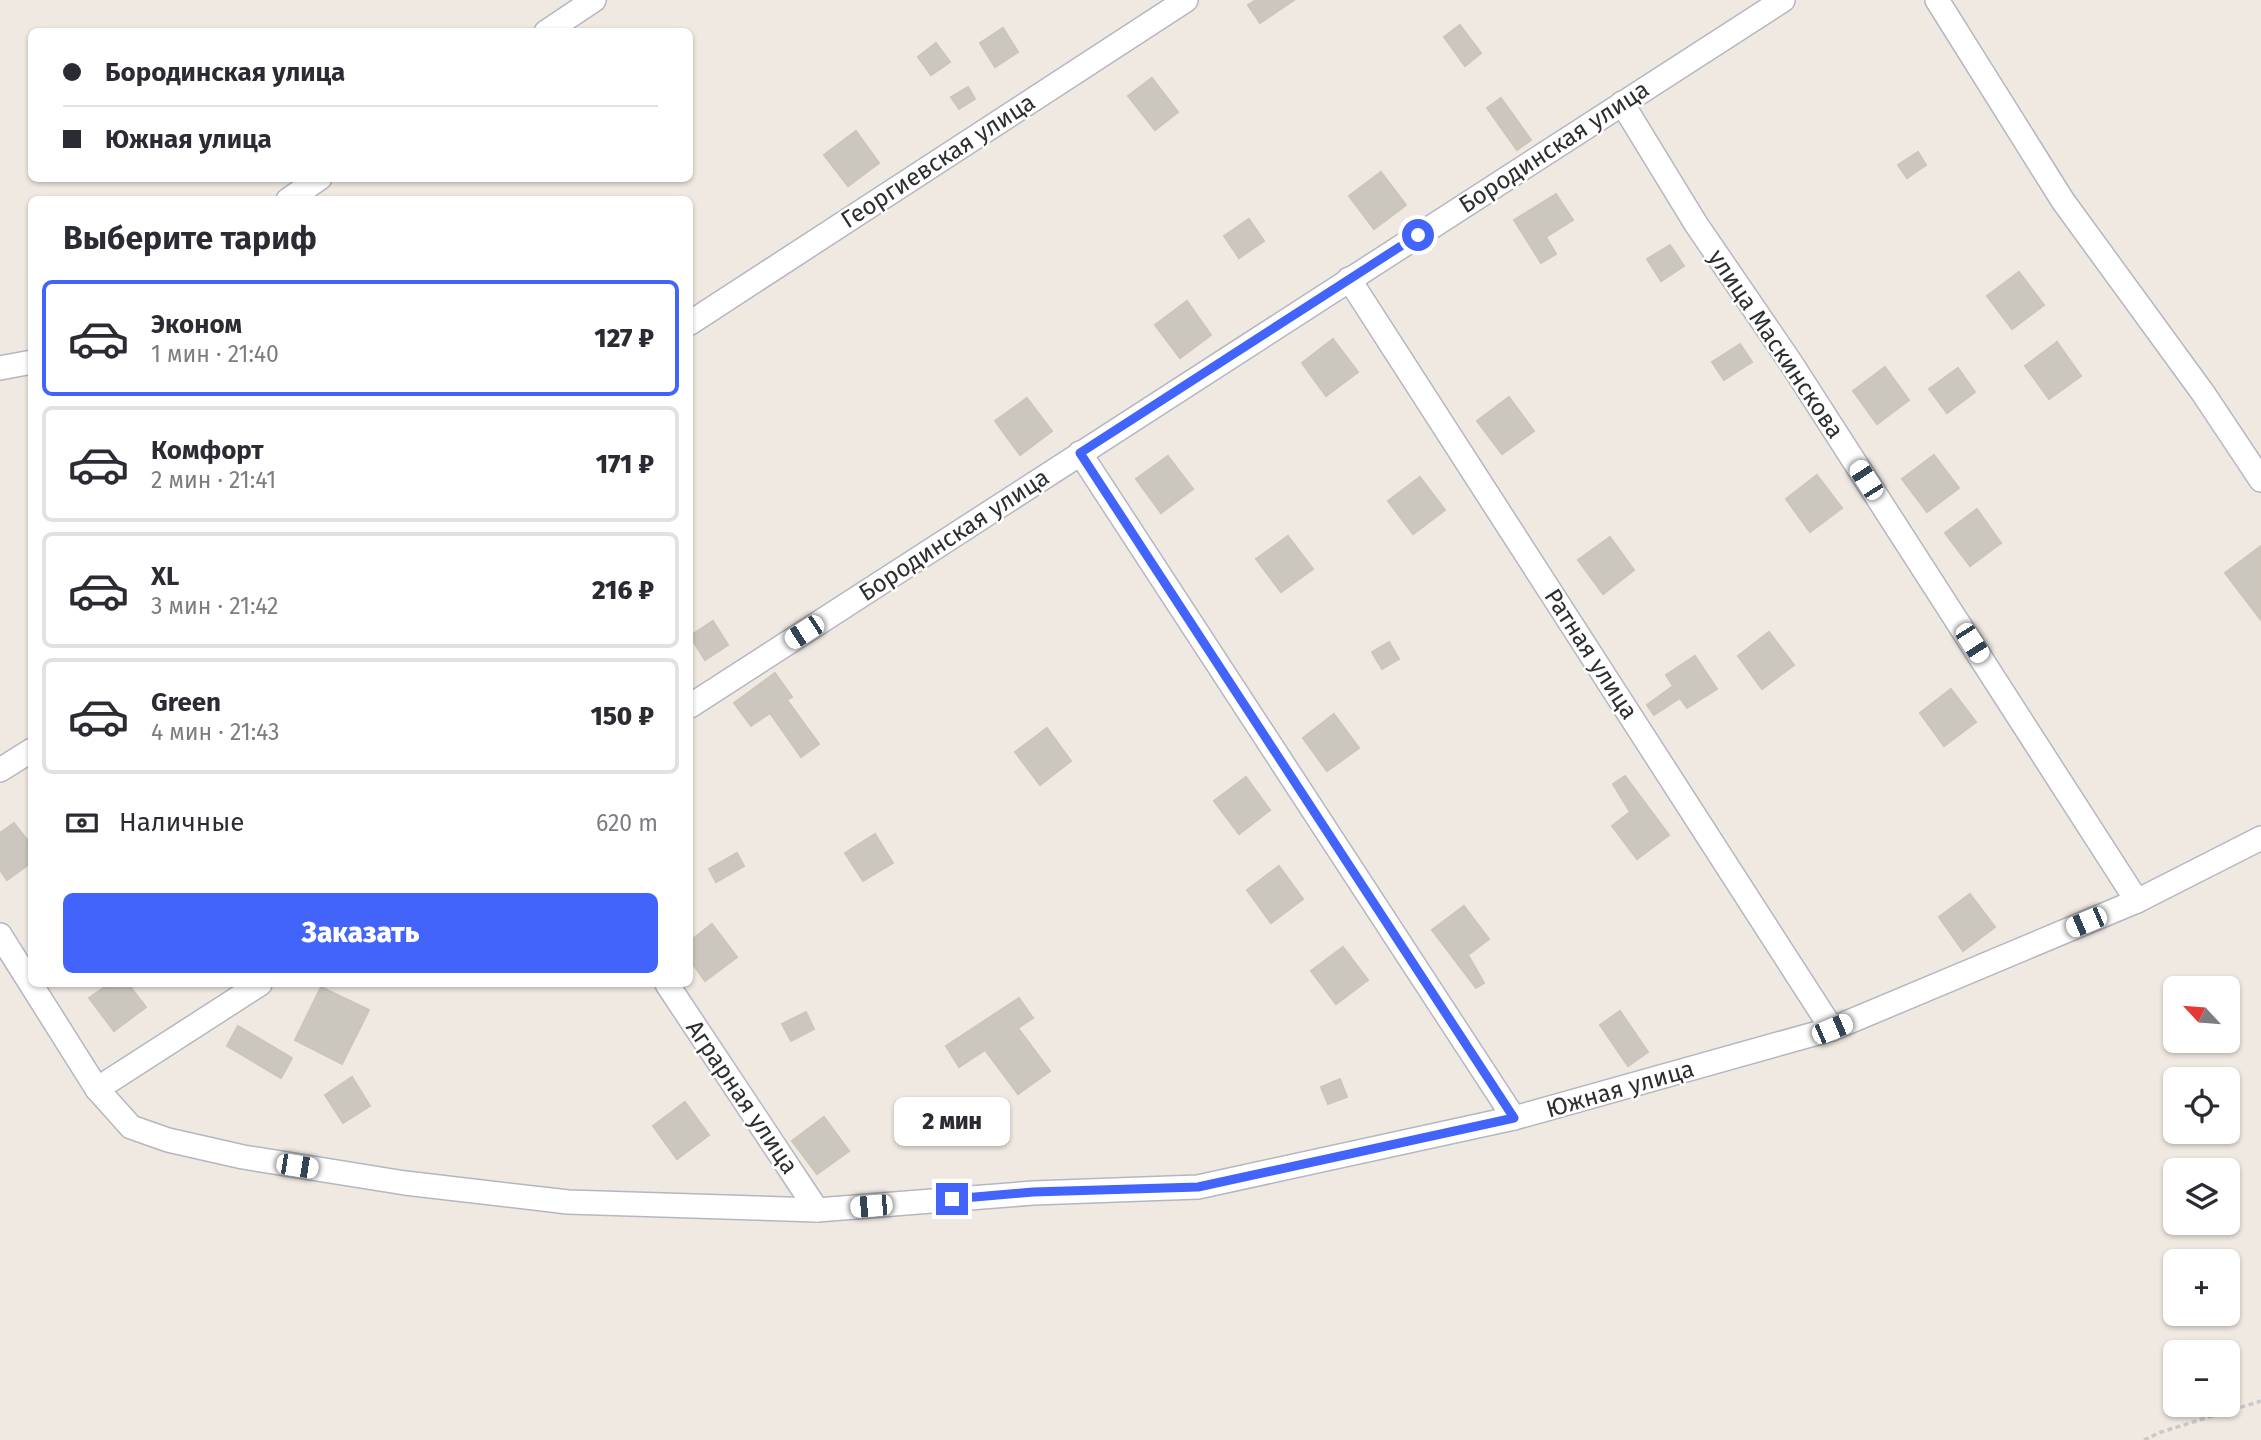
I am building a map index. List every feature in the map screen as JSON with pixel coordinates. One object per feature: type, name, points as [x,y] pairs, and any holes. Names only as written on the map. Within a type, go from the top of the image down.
[{"type":"street","points":[[551,28],[594,0]]},
{"type":"street","name":"Георгиевская улица","points":[[693,321],[1186,0]]},
{"type":"street","name":"Бородинская улица","points":[[693,704],[1783,0]]},
{"type":"street","points":[[1937,0],[2063,201],[2203,393],[2261,480]]},
{"type":"street","name":"улица Маскинскова","points":[[1622,103],[1696,224],[1791,363],[2137,901]]},
{"type":"street","points":[[294,196],[314,182]]},
{"type":"street","name":"Ратная улица","points":[[1349,279],[1832,1029]]},
{"type":"street","points":[[0,368],[28,363]]},
{"type":"street","points":[[1080,453],[1514,1118]]},
{"type":"street","points":[[0,770],[28,752]]},
{"type":"street","name":"Южная улица","points":[[33,987],[97,1089],[131,1127],[168,1140],[270,1161],[405,1183],[568,1202],[817,1210],[1033,1192],[1198,1187],[1514,1118],[1832,1029],[2137,901],[2261,838]]},
{"type":"street","name":"Южная улица","points":[[0,935],[28,979]]},
{"type":"street","points":[[97,1089],[255,987]]},
{"type":"street","name":"Аграрная улица","points":[[669,987],[817,1210]]},
{"type":"path","points":[[2144,1440],[2161,1432],[2261,1401]]},
{"type":"building","points":[[1256,0],[1294,0],[1260,23],[1248,5]]},
{"type":"building","points":[[1460,25],[1481,53],[1465,66],[1444,37]]},
{"type":"building","points":[[1003,28],[1018,52],[995,67],[980,43]]},
{"type":"building","points":[[936,43],[950,62],[931,75],[918,57]]},
{"type":"building","points":[[1152,78],[1178,112],[1155,130],[1128,96]]},
{"type":"building","points":[[968,87],[975,99],[959,109],[951,97]]},
{"type":"building","points":[[1501,98],[1531,140],[1517,150],[1487,108]]},
{"type":"building","points":[[856,131],[879,163],[848,186],[824,155]]},
{"type":"building","points":[[1918,152],[1926,165],[1907,178],[1898,165]]},
{"type":"building","points":[[1381,172],[1406,205],[1374,229],[1349,196]]},
{"type":"building","points":[[1556,194],[1573,220],[1546,237],[1556,254],[1541,263],[1514,220]]},
{"type":"building","points":[[1249,219],[1264,241],[1239,258],[1224,236]]},
{"type":"building","points":[[1670,245],[1684,266],[1661,281],[1647,259]]},
{"type":"building","points":[[2019,272],[2044,305],[2012,329],[1987,296]]},
{"type":"building","points":[[1187,301],[1211,335],[1180,358],[1155,325]]},
{"type":"building","points":[[1333,339],[1358,372],[1326,396],[1302,363]]},
{"type":"building","points":[[2057,342],[2081,376],[2049,399],[2025,366]]},
{"type":"building","points":[[1740,344],[1752,362],[1724,380],[1712,362]]},
{"type":"building","points":[[1885,367],[1909,400],[1877,424],[1853,391]]},
{"type":"building","points":[[1958,368],[1975,392],[1947,413],[1929,389]]},
{"type":"building","points":[[1509,397],[1534,431],[1502,454],[1477,421]]},
{"type":"building","points":[[1027,398],[1052,431],[1020,455],[995,421]]},
{"type":"building","points":[[1934,455],[1959,488],[1927,512],[1902,479]]},
{"type":"building","points":[[1168,456],[1193,489],[1161,513],[1136,479]]},
{"type":"building","points":[[1817,475],[1842,508],[1810,532],[1786,499]]},
{"type":"building","points":[[1420,477],[1445,510],[1413,534],[1388,501]]},
{"type":"building","points":[[1977,509],[2001,543],[1970,566],[1945,533]]},
{"type":"building","points":[[1288,536],[1313,569],[1281,592],[1256,559]]},
{"type":"building","points":[[1610,537],[1634,570],[1603,594],[1578,560]]},
{"type":"building","points":[[2261,546],[2261,620],[2225,573]]},
{"type":"building","points":[[713,621],[728,645],[705,660],[693,641],[693,634]]},
{"type":"building","points":[[1769,632],[1794,665],[1762,689],[1738,656]]},
{"type":"building","points":[[1389,642],[1399,659],[1382,669],[1372,652]]},
{"type":"building","points":[[1695,656],[1717,689],[1687,708],[1680,698],[1654,715],[1647,705],[1673,686],[1666,675]]},
{"type":"building","points":[[775,673],[792,697],[787,700],[819,744],[801,757],[770,713],[751,726],[734,703]]},
{"type":"building","points":[[1951,689],[1976,722],[1944,746],[1920,713]]},
{"type":"building","points":[[1334,714],[1359,748],[1327,771],[1303,738]]},
{"type":"building","points":[[1047,728],[1071,761],[1040,785],[1015,752]]},
{"type":"building","points":[[1625,776],[1669,835],[1637,859],[1612,826],[1630,812],[1613,784]]},
{"type":"building","points":[[1246,777],[1270,810],[1239,834],[1214,801]]},
{"type":"building","points":[[14,823],[28,841],[28,865],[7,880],[0,870],[0,833]]},
{"type":"building","points":[[875,834],[893,863],[863,881],[845,853]]},
{"type":"building","points":[[737,853],[744,866],[716,882],[709,869]]},
{"type":"building","points":[[1279,866],[1303,899],[1271,923],[1247,890]]},
{"type":"building","points":[[1970,894],[1995,927],[1963,951],[1939,917]]},
{"type":"building","points":[[1464,906],[1489,939],[1468,955],[1484,983],[1476,988],[1432,930]]},
{"type":"building","points":[[712,924],[737,957],[705,981],[693,964],[693,939]]},
{"type":"building","points":[[1343,947],[1368,980],[1336,1004],[1311,971]]},
{"type":"building","points":[[105,987],[130,987],[146,1007],[114,1031],[89,998]]},
{"type":"building","points":[[321,987],[369,1010],[342,1064],[295,1040]]},
{"type":"building","points":[[1019,998],[1033,1018],[1018,1028],[1050,1071],[1018,1094],[985,1050],[959,1067],[946,1046]]},
{"type":"building","points":[[1620,1011],[1648,1052],[1628,1066],[1600,1025]]},
{"type":"building","points":[[806,1012],[814,1029],[791,1041],[782,1024]]},
{"type":"building","points":[[238,1026],[292,1058],[281,1078],[227,1046]]},
{"type":"building","points":[[352,1077],[370,1106],[343,1123],[325,1095]]},
{"type":"building","points":[[1340,1079],[1347,1097],[1328,1104],[1321,1087]]},
{"type":"building","points":[[685,1102],[709,1135],[677,1159],[653,1126]]},
{"type":"building","points":[[824,1117],[849,1151],[817,1174],[792,1141]]},
{"type":"route","points":[[952,1199],[1033,1192],[1198,1187],[1514,1118],[1080,453],[1418,235]]}]
